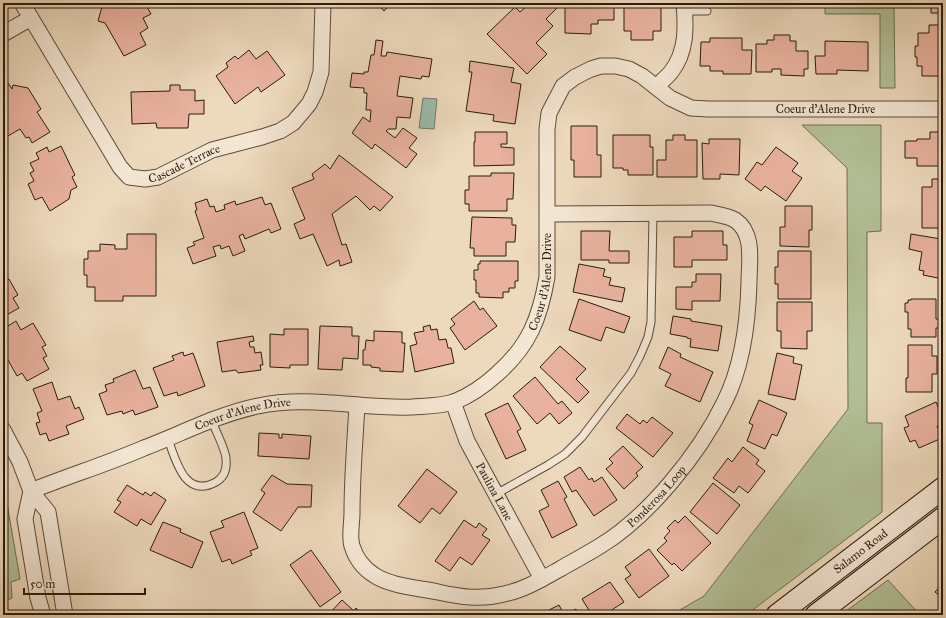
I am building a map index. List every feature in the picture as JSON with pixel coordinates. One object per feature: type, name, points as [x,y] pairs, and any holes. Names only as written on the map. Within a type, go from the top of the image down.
[{"type":"main road","name":"Salamo Road","points":[[777,615],[943,488]]},
{"type":"main road","name":"Salamo Road","points":[[816,615],[943,518]]},
{"type":"street","name":"Cascade Terrace","points":[[22,3],[94,121],[120,167],[130,177],[145,179],[158,177],[212,150],[262,137],[280,131],[294,123],[309,104],[315,92],[321,72],[323,3]]},
{"type":"street","points":[[656,87],[671,73],[680,57],[684,44],[684,7]]},
{"type":"street","points":[[3,34],[30,18]]},
{"type":"street","name":"Coeur d'Alene Drive","points":[[30,490],[109,463],[238,410],[286,402],[422,407],[453,402],[491,380],[507,366],[519,352],[534,327],[544,297],[547,277],[547,128],[549,113],[563,86],[575,77],[591,69],[601,66],[615,66],[629,69],[642,76],[670,98],[691,108],[943,109]]},
{"type":"street","name":"Ponderosa Loop","points":[[357,405],[351,545],[358,561],[376,577],[392,583],[463,597],[480,598],[502,595],[521,590],[602,546],[649,508],[684,465],[713,423],[725,402],[737,372],[744,341],[748,310],[748,239],[743,228],[736,221],[711,213],[548,214]]},
{"type":"street","name":"Paulina Lane","points":[[453,402],[467,442],[542,579]]},
{"type":"street","points":[[3,430],[20,462],[30,490],[48,512],[65,615]]},
{"type":"street","points":[[30,490],[25,519],[42,615]]},
{"type":"lane","points":[[684,7],[707,11]]},
{"type":"lane","points":[[495,494],[565,454],[582,438],[631,373],[648,337],[650,322],[654,214]]},
{"type":"lane","points":[[168,439],[182,475],[193,485],[203,488],[220,479],[226,471],[226,457],[212,421]]},
{"type":"green space","points":[[825,3],[892,3],[894,8],[895,88],[880,88],[880,14],[825,14]]},
{"type":"green space","points":[[802,125],[881,125],[881,231],[867,232],[867,423],[882,423],[882,512],[746,615],[671,615],[704,596],[848,409],[847,168]]},
{"type":"green space","points":[[3,480],[20,579],[11,582],[12,598],[3,602]]},
{"type":"green space","points":[[888,580],[920,615],[841,615]]},
{"type":"shaded area","points":[[423,98],[437,99],[434,129],[419,128]]},
{"type":"building","points":[[103,3],[145,3],[151,14],[143,18],[148,28],[140,33],[146,45],[124,56],[105,23],[98,21]]},
{"type":"building","points":[[376,3],[392,3],[384,11]]},
{"type":"building","points":[[530,3],[554,3],[558,7],[546,19],[553,26],[536,43],[547,54],[527,74],[487,34],[515,7],[520,12]]},
{"type":"building","points":[[569,3],[614,3],[614,20],[598,20],[598,24],[591,24],[591,34],[565,33],[565,7],[569,7]]},
{"type":"building","points":[[624,3],[661,3],[661,31],[653,31],[653,40],[631,40],[631,31],[624,31]]},
{"type":"building","points":[[721,3],[745,3],[745,6],[721,6]]},
{"type":"building","points":[[918,3],[943,3],[943,13],[931,13],[931,7],[918,7]]},
{"type":"building","points":[[929,25],[943,25],[943,76],[922,76],[922,66],[917,66],[915,46],[918,46],[918,33],[929,33]]},
{"type":"building","points":[[774,35],[790,35],[790,41],[796,41],[796,51],[808,51],[808,69],[804,69],[804,76],[781,75],[781,69],[772,69],[772,72],[756,72],[756,44],[767,44],[767,40],[774,40]]},
{"type":"building","points":[[710,38],[742,38],[742,50],[752,50],[751,74],[723,74],[723,71],[710,71],[710,66],[700,66],[701,42],[710,42]]},
{"type":"building","points":[[376,40],[383,41],[381,56],[386,56],[387,52],[432,59],[429,77],[422,76],[421,79],[400,76],[397,96],[413,98],[410,118],[397,117],[396,129],[388,129],[386,131],[395,138],[403,128],[417,138],[409,148],[417,154],[406,168],[375,144],[372,149],[352,133],[363,117],[370,122],[371,110],[366,110],[367,93],[364,93],[364,88],[350,87],[352,73],[364,74],[364,72],[368,72],[371,55],[374,55]]},
{"type":"building","points":[[825,41],[868,42],[868,71],[837,70],[837,74],[816,74],[815,56],[825,56]]},
{"type":"building","points":[[249,50],[256,59],[267,51],[285,75],[261,92],[258,87],[235,104],[216,76],[228,67],[226,63],[235,56],[238,59]]},
{"type":"building","points":[[470,61],[514,68],[511,82],[521,84],[515,124],[493,121],[494,115],[466,111],[472,72],[469,72]]},
{"type":"building","points":[[8,83],[12,89],[13,85],[28,88],[41,109],[37,112],[50,132],[32,143],[29,137],[26,138],[20,129],[8,136],[3,129],[3,86]]},
{"type":"building","points":[[170,85],[180,85],[180,90],[195,90],[195,101],[204,100],[204,114],[189,114],[188,128],[157,128],[156,123],[132,124],[131,92],[170,91]]},
{"type":"building","points":[[571,126],[597,126],[597,155],[601,155],[601,177],[574,177],[574,160],[571,160]]},
{"type":"building","points":[[475,132],[507,132],[507,144],[501,144],[501,147],[514,148],[514,165],[474,166]]},
{"type":"building","points":[[930,132],[943,132],[943,166],[917,166],[917,158],[905,158],[905,141],[930,139]]},
{"type":"building","points":[[613,135],[650,135],[650,147],[653,147],[653,175],[628,175],[628,170],[623,170],[623,168],[613,168]]},
{"type":"building","points":[[673,135],[685,135],[685,140],[697,140],[697,177],[657,177],[657,160],[666,160],[666,140],[673,140]]},
{"type":"building","points":[[709,139],[740,139],[739,175],[720,174],[720,179],[703,179],[702,143],[709,144]]},
{"type":"building","points":[[61,146],[75,175],[72,177],[77,187],[71,190],[69,199],[50,211],[42,197],[35,200],[28,184],[34,181],[30,173],[34,171],[30,163],[39,159],[36,153],[47,147],[49,152]]},
{"type":"building","points":[[776,147],[798,163],[792,171],[802,178],[786,201],[765,186],[761,191],[745,179],[757,162],[762,165]]},
{"type":"building","points":[[339,155],[393,197],[380,211],[374,206],[370,210],[356,196],[332,214],[342,245],[346,244],[352,262],[340,266],[339,260],[327,266],[313,234],[300,239],[294,224],[305,219],[292,188],[314,179],[312,174],[325,164],[330,169]]},
{"type":"building","points":[[491,173],[514,173],[513,199],[507,199],[507,211],[469,211],[469,204],[465,204],[465,190],[469,190],[469,176],[491,176]]},
{"type":"building","points":[[932,179],[943,179],[943,228],[922,228],[922,187],[932,187]]},
{"type":"building","points":[[262,197],[265,205],[271,203],[281,229],[271,233],[269,229],[245,239],[243,234],[239,236],[245,251],[233,256],[229,246],[221,249],[220,245],[213,247],[216,256],[193,264],[187,248],[195,245],[193,242],[204,238],[195,211],[197,210],[195,203],[207,199],[210,207],[214,206],[216,212],[225,209],[224,205],[235,201],[236,205]]},
{"type":"building","points":[[785,206],[812,206],[812,230],[809,230],[809,247],[780,246],[780,227],[785,227]]},
{"type":"building","points":[[472,217],[512,218],[512,225],[516,225],[515,242],[506,242],[506,256],[474,256],[474,248],[470,248]]},
{"type":"building","points":[[581,231],[610,231],[609,251],[629,251],[629,263],[609,263],[609,260],[581,260]]},
{"type":"building","points":[[692,231],[723,231],[723,245],[727,245],[727,260],[692,260],[692,267],[674,267],[674,237],[692,237]]},
{"type":"building","points":[[127,234],[156,234],[156,296],[123,296],[123,301],[95,301],[95,287],[87,287],[87,275],[84,275],[84,259],[88,259],[88,251],[100,251],[100,244],[115,245],[115,249],[127,249]]},
{"type":"building","points":[[911,234],[941,239],[943,237],[943,279],[923,275],[924,271],[919,270],[922,252],[909,249]]},
{"type":"building","points":[[778,251],[811,251],[811,299],[778,299],[778,284],[775,284],[775,267],[778,267]]},
{"type":"building","points":[[480,261],[518,261],[518,281],[515,281],[515,288],[509,288],[509,292],[503,292],[503,298],[479,297],[479,293],[476,293],[474,270],[478,270],[478,264],[480,264]]},
{"type":"building","points":[[579,264],[605,269],[603,276],[611,278],[609,285],[625,288],[622,302],[573,292]]},
{"type":"building","points":[[696,274],[721,274],[720,301],[692,301],[692,310],[676,309],[676,287],[692,287],[692,282],[696,282]]},
{"type":"building","points":[[9,279],[18,295],[13,298],[19,308],[3,317],[3,282]]},
{"type":"building","points":[[579,299],[630,317],[624,333],[606,327],[601,341],[569,330]]},
{"type":"building","points":[[936,299],[936,319],[940,319],[940,328],[936,328],[936,337],[911,337],[911,329],[908,329],[908,312],[905,312],[905,303],[908,303],[908,300]]},
{"type":"building","points":[[474,301],[480,310],[483,308],[497,326],[465,350],[450,328],[455,324],[451,319]]},
{"type":"building","points":[[777,302],[812,302],[812,331],[807,331],[807,349],[781,348],[781,331],[777,331]]},
{"type":"building","points":[[673,316],[691,319],[691,321],[722,326],[718,351],[690,347],[691,339],[670,334]]},
{"type":"building","points":[[16,321],[21,330],[33,323],[46,345],[42,347],[47,356],[43,358],[49,369],[27,381],[22,373],[17,376],[3,351],[3,329]]},
{"type":"building","points":[[430,325],[431,330],[437,329],[439,340],[446,339],[448,348],[451,348],[454,363],[415,372],[410,346],[417,344],[414,333],[424,331],[423,327]]},
{"type":"building","points":[[320,326],[352,327],[352,336],[359,336],[358,359],[343,358],[342,370],[318,369]]},
{"type":"building","points":[[284,329],[308,329],[308,365],[290,365],[290,368],[270,367],[270,334],[284,335]]},
{"type":"building","points":[[374,331],[402,332],[402,343],[405,343],[403,372],[380,371],[380,368],[371,367],[371,365],[363,365],[363,350],[365,350],[366,340],[374,341]]},
{"type":"building","points":[[253,336],[254,341],[249,342],[250,347],[254,347],[255,353],[261,352],[263,365],[260,365],[261,370],[238,373],[236,370],[222,372],[217,342]]},
{"type":"building","points":[[908,345],[932,345],[932,356],[937,356],[937,374],[932,374],[932,392],[906,392],[906,378],[908,378]]},
{"type":"building","points":[[560,346],[586,369],[576,379],[589,392],[578,403],[540,367]]},
{"type":"building","points":[[668,347],[681,354],[680,357],[713,372],[700,402],[665,386],[671,374],[659,368]]},
{"type":"building","points":[[183,352],[184,356],[193,353],[205,386],[178,396],[177,392],[164,396],[153,368],[174,360],[172,356]]},
{"type":"building","points":[[777,353],[794,357],[793,363],[802,365],[795,400],[768,394]]},
{"type":"building","points":[[135,370],[143,389],[150,387],[158,407],[135,415],[133,410],[123,414],[122,411],[107,415],[99,394],[107,391],[105,385],[114,382],[113,379]]},
{"type":"building","points":[[535,377],[558,404],[562,401],[572,413],[559,424],[550,413],[537,424],[513,396]]},
{"type":"building","points":[[52,382],[58,400],[70,396],[75,409],[79,407],[84,419],[66,426],[69,434],[49,441],[46,433],[40,435],[36,423],[40,422],[37,413],[42,411],[33,389]]},
{"type":"building","points":[[759,400],[787,413],[777,436],[772,434],[765,449],[747,441],[753,425],[749,423]]},
{"type":"building","points":[[936,402],[943,419],[943,424],[937,426],[942,438],[919,448],[915,440],[910,442],[904,428],[909,426],[905,416]]},
{"type":"building","points":[[508,403],[521,429],[517,431],[526,450],[506,459],[485,414]]},
{"type":"building","points":[[627,414],[640,424],[643,420],[647,423],[652,417],[673,433],[653,457],[616,428]]},
{"type":"building","points":[[259,433],[279,434],[279,438],[282,438],[282,434],[311,436],[309,459],[258,456]]},
{"type":"building","points":[[623,446],[643,467],[636,473],[638,476],[624,489],[606,469],[613,463],[609,459]]},
{"type":"building","points":[[743,447],[759,460],[756,464],[765,471],[748,493],[739,486],[734,493],[713,478],[728,458],[732,462]]},
{"type":"building","points":[[580,467],[589,480],[592,478],[594,482],[602,477],[617,500],[594,516],[576,490],[572,492],[564,477]]},
{"type":"building","points":[[427,469],[457,492],[440,514],[432,508],[420,523],[398,506]]},
{"type":"building","points":[[272,475],[287,484],[312,485],[311,507],[298,507],[281,531],[253,512],[265,493],[261,490]]},
{"type":"building","points":[[558,481],[567,497],[564,499],[577,525],[552,538],[539,511],[549,506],[541,490]]},
{"type":"building","points":[[713,483],[740,505],[717,534],[690,512]]},
{"type":"building","points":[[127,485],[143,495],[145,492],[151,496],[154,492],[166,500],[151,525],[141,519],[137,526],[114,512],[121,502],[117,500]]},
{"type":"building","points":[[244,512],[258,548],[250,551],[252,555],[232,564],[230,559],[222,562],[210,532],[224,527],[221,521]]},
{"type":"building","points":[[685,516],[711,543],[682,571],[674,563],[672,565],[657,550],[667,541],[664,538],[670,531],[667,528],[675,520],[678,523]]},
{"type":"building","points":[[464,520],[476,528],[479,523],[487,529],[482,535],[490,540],[472,565],[460,557],[450,571],[435,561]]},
{"type":"building","points":[[163,522],[181,529],[180,532],[203,542],[192,568],[150,550]]},
{"type":"building","points":[[649,549],[669,576],[639,598],[625,579],[631,575],[625,567]]},
{"type":"building","points":[[311,550],[341,592],[320,607],[290,565]]},
{"type":"building","points":[[610,582],[624,602],[604,615],[592,615],[582,599]]},
{"type":"building","points":[[943,583],[943,599],[935,592]]},
{"type":"building","points":[[342,600],[354,611],[356,608],[363,615],[328,615]]},
{"type":"building","points":[[559,605],[564,615],[539,615]]},
{"type":"building","points":[[576,609],[579,615],[565,615]]},
{"type":"building","points":[[391,611],[412,615],[390,615]]}]
